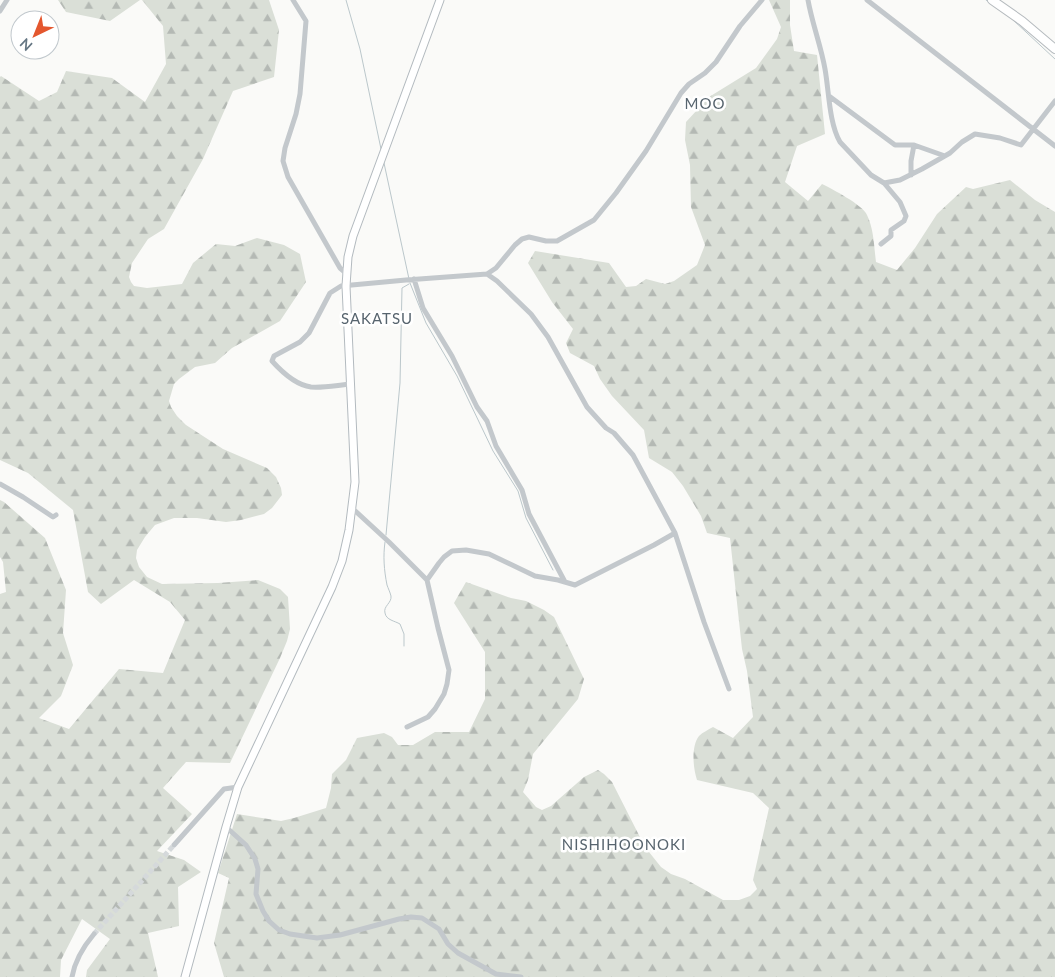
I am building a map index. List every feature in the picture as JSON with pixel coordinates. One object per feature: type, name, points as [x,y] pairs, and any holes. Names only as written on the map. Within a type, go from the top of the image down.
[{"type":"main road","points":[[992,0],[1022,21],[1055,49]]},
{"type":"street","points":[[0,11],[7,0]]},
{"type":"street","points":[[293,0],[306,21],[300,94],[283,161],[288,177],[337,264],[347,274]]},
{"type":"street","points":[[185,977],[238,787],[332,587],[342,561],[349,530],[355,482],[346,286],[348,257],[353,236],[380,160],[440,0]]},
{"type":"street","points":[[351,384],[310,387],[298,383],[278,368],[272,360],[274,356],[300,342],[309,332],[330,293],[341,286],[487,274],[496,268],[522,239],[530,237],[546,241],[557,241],[594,220],[646,152],[681,93],[716,62],[740,26],[762,0]]},
{"type":"street","points":[[808,0],[823,60],[834,128],[840,142],[871,175],[884,183],[900,202],[906,216],[904,222],[891,230],[891,236],[880,244]]},
{"type":"street","points":[[867,0],[1055,146]]},
{"type":"street","points":[[829,96],[895,145],[914,145],[945,156]]},
{"type":"street","points":[[884,183],[900,180],[945,156],[975,134],[1000,138],[1021,145],[1055,101]]},
{"type":"street","points":[[911,174],[914,145]]},
{"type":"street","points":[[487,274],[532,314],[548,337],[587,407],[606,428],[614,433],[633,456],[675,533],[728,689]]},
{"type":"street","points":[[413,279],[423,308],[452,356],[486,421],[496,446],[522,490],[529,514],[565,582]]},
{"type":"street","points":[[0,484],[23,496],[53,517],[56,515]]},
{"type":"street","points":[[352,508],[427,580],[449,670],[448,684],[435,709],[428,717],[407,727]]},
{"type":"street","points":[[427,580],[444,557],[452,550],[466,550],[489,554],[535,576],[575,585],[675,533]]},
{"type":"street","points":[[174,845],[224,789],[238,787]]},
{"type":"street","points":[[226,827],[246,845],[255,859],[258,869],[256,894],[269,921],[279,930],[290,934],[317,938],[340,935],[399,919],[422,918],[439,929],[448,944],[458,953],[496,974],[521,977]]},
{"type":"street","points":[[72,977],[78,956],[94,934]]},
{"type":"green space","points":[[58,0],[140,0],[110,21],[66,12]]},
{"type":"green space","points":[[142,0],[269,0],[279,30],[274,77],[233,91],[203,159],[164,229],[148,239],[132,263],[129,277],[131,282],[134,286],[147,288],[182,284],[193,263],[216,244],[235,246],[257,238],[284,245],[300,254],[306,282],[280,321],[232,348],[215,363],[195,367],[174,384],[169,401],[177,416],[186,425],[223,449],[267,468],[276,477],[282,495],[272,508],[264,514],[241,520],[226,522],[197,518],[174,518],[155,525],[137,550],[136,558],[139,567],[147,577],[162,584],[258,580],[280,589],[288,597],[290,629],[280,658],[230,763],[186,762],[163,788],[192,814],[157,851],[184,860],[201,872],[178,887],[179,926],[148,933],[158,977],[86,977],[87,970],[110,939],[82,919],[61,960],[60,977],[0,977],[0,594],[6,592],[3,562],[0,557],[0,500],[45,538],[66,590],[63,633],[73,665],[61,696],[39,718],[69,729],[119,669],[163,673],[185,620],[170,602],[134,580],[101,604],[88,592],[73,510],[28,473],[0,460],[0,77],[39,101],[57,92],[66,71],[112,78],[145,102],[166,64],[163,26]]},
{"type":"green space","points":[[769,0],[790,0],[790,25],[794,51],[817,55],[825,134],[797,146],[785,182],[808,201],[822,184],[860,207],[867,215],[871,226],[876,262],[897,270],[915,248],[937,214],[966,187],[973,189],[1010,180],[1035,200],[1055,212],[1055,977],[224,977],[214,943],[229,878],[218,873],[237,814],[281,821],[326,808],[332,774],[346,760],[357,738],[384,733],[392,737],[398,745],[413,745],[435,732],[469,732],[485,699],[485,652],[454,603],[466,582],[511,598],[526,601],[554,617],[584,679],[578,699],[533,754],[528,780],[523,792],[536,807],[542,810],[551,806],[584,777],[598,770],[612,782],[645,847],[661,867],[723,900],[739,900],[750,896],[757,889],[753,880],[769,808],[753,793],[697,780],[694,769],[694,751],[696,740],[699,736],[713,727],[733,738],[753,717],[742,649],[730,538],[707,533],[701,516],[683,486],[672,472],[649,458],[644,430],[612,396],[600,379],[594,366],[570,353],[566,343],[573,329],[552,302],[528,263],[535,251],[609,263],[626,287],[636,286],[646,279],[665,284],[674,281],[697,265],[705,245],[691,207],[690,165],[685,140],[686,122],[709,97],[756,68],[777,39],[781,27]]},
{"type":"waterway","points":[[346,0],[360,49],[381,149]]},
{"type":"waterway","points":[[986,0],[990,3]]},
{"type":"waterway","points":[[1012,19],[1055,59]]},
{"type":"waterway","points":[[384,163],[409,279]]},
{"type":"waterway","points":[[410,283],[426,323],[457,376],[493,451],[518,491],[526,518],[553,570]]},
{"type":"waterway","points":[[386,535],[400,383],[402,288],[409,284]]},
{"type":"waterway","points":[[385,542],[385,568],[387,585],[391,596],[385,608],[385,613],[389,619],[400,624],[404,634],[404,646]]},
{"type":"tunnel","points":[[94,934],[174,845]]},
{"type":"district","name":"MOO","points":[[705,104]]},
{"type":"district","name":"SAKATSU","points":[[377,319]]},
{"type":"district","name":"NISHIHOONOKI","points":[[624,845]]}]
